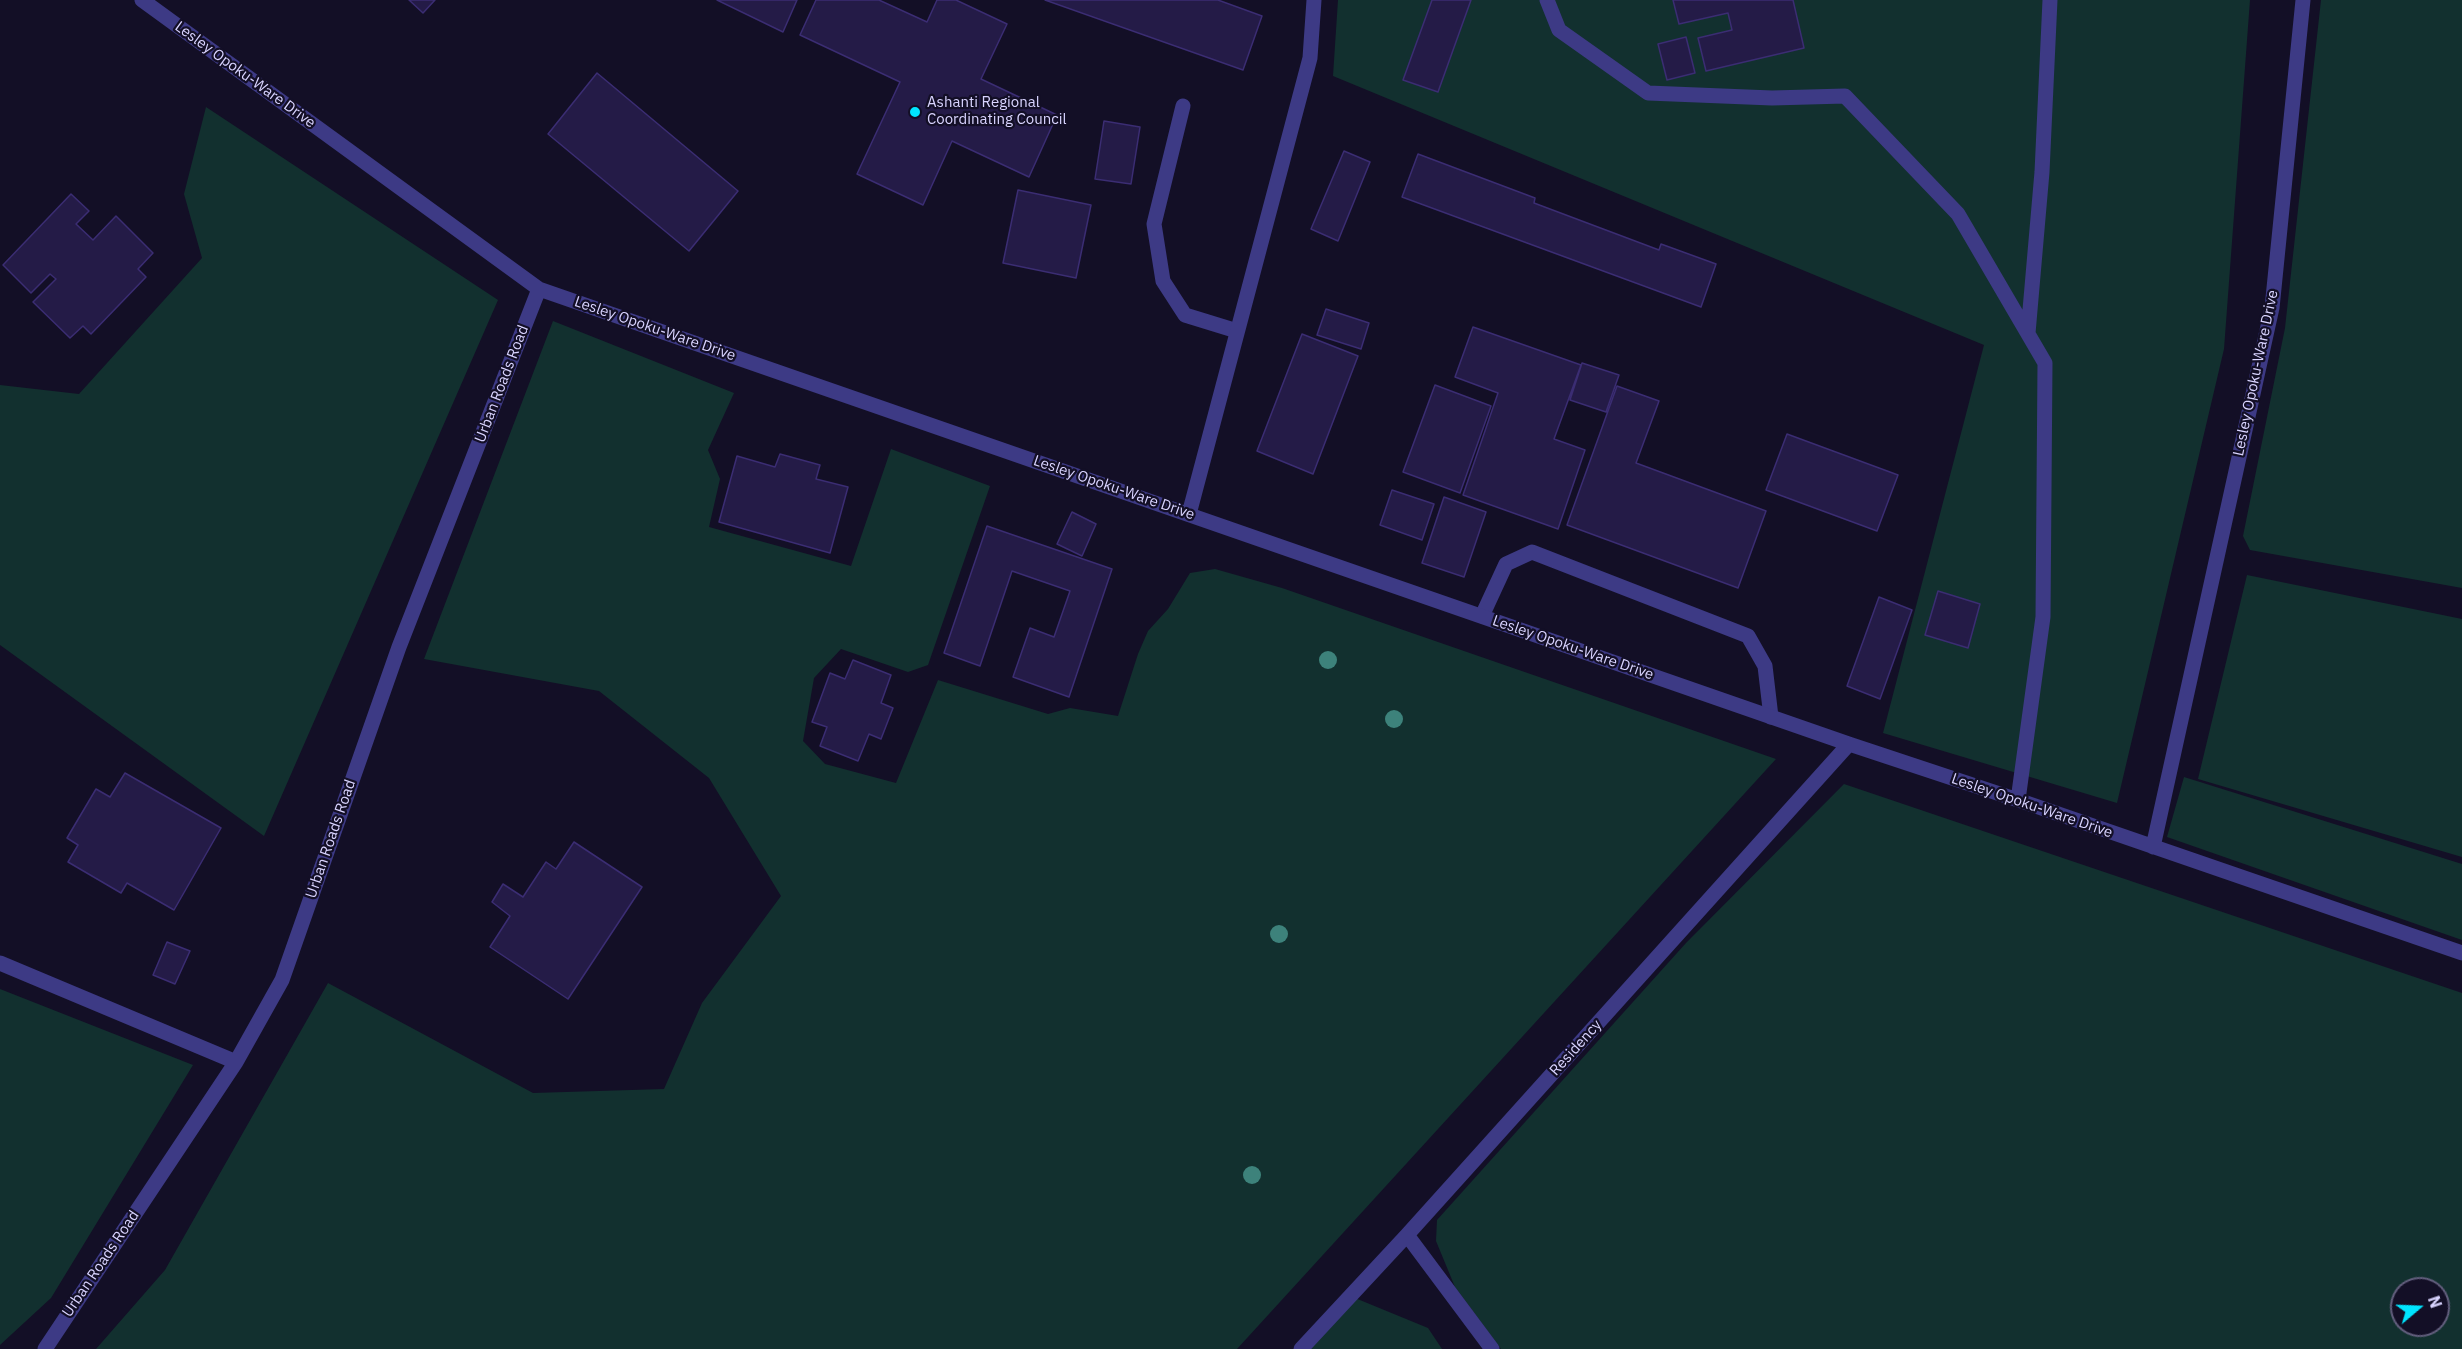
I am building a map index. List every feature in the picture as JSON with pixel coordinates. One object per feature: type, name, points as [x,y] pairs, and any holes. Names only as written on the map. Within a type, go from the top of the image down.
[{"type":"street","name":"Lesley Opoku-Ware Drive","points":[[142,0],[539,289],[1770,717],[2462,953]]},
{"type":"street","points":[[1189,514],[1310,58],[1314,0]]},
{"type":"street","points":[[1547,0],[1559,30],[1648,93],[1772,98],[1845,96],[1958,214],[2045,363],[2043,617],[2018,800]]},
{"type":"street","points":[[2028,333],[2042,172],[2050,0]]},
{"type":"street","name":"Lesley Opoku-Ware Drive","points":[[2153,847],[2272,308],[2304,0]]},
{"type":"street","points":[[1183,106],[1154,224],[1163,281],[1185,315],[1237,331]]},
{"type":"street","name":"Urban Roads Road","points":[[45,1349],[236,1062],[282,980],[399,647],[539,289]]},
{"type":"street","points":[[1482,616],[1506,564],[1532,552],[1748,636],[1765,666],[1770,717]]},
{"type":"street","name":"Residency","points":[[1301,1349],[1849,744]]},
{"type":"street","points":[[0,963],[236,1062]]},
{"type":"street","points":[[1407,1234],[1492,1349]]},
{"type":"green space","points":[[1338,0],[2250,0],[2224,349],[2117,803],[1883,733],[1984,345],[1333,76]]},
{"type":"green space","points":[[2321,0],[2462,0],[2462,588],[2250,550],[2243,536],[2285,328]]},
{"type":"green space","points":[[206,107],[498,300],[264,836],[0,645],[0,385],[79,394],[202,258],[184,194]]},
{"type":"green space","points":[[553,321],[734,393],[708,450],[720,479],[709,527],[851,566],[891,449],[990,486],[928,665],[908,672],[841,649],[814,678],[803,741],[825,764],[896,783],[938,680],[1048,714],[1070,708],[1118,716],[1148,631],[1168,609],[1190,573],[1215,569],[1282,588],[1776,759],[1237,1349],[96,1349],[165,1270],[328,983],[533,1093],[664,1089],[702,1003],[781,896],[709,778],[599,691],[424,659]]},
{"type":"green space","points":[[2247,575],[2462,619],[2462,857],[2198,779]]},
{"type":"green space","points":[[2184,777],[2462,864],[2462,940],[2167,837]]},
{"type":"green space","points":[[1844,784],[2462,993],[2462,1349],[1501,1349],[1455,1287],[1436,1241],[1437,1220],[1686,943]]},
{"type":"green space","points":[[0,989],[193,1065],[51,1298],[0,1345]]},
{"type":"green space","points":[[1355,1298],[1428,1328],[1442,1349],[1310,1349]]},
{"type":"building","points":[[409,0],[435,0],[423,13]]},
{"type":"building","points":[[717,0],[797,0],[783,32]]},
{"type":"building","points":[[816,0],[879,0],[927,22],[937,0],[956,0],[1007,24],[981,79],[1057,115],[1029,177],[952,141],[923,205],[857,174],[900,82],[800,35]]},
{"type":"building","points":[[1045,0],[1218,0],[1262,16],[1243,70]]},
{"type":"building","points":[[1432,0],[1471,0],[1438,92],[1403,80]]},
{"type":"building","points":[[1673,0],[1793,0],[1804,48],[1706,71],[1698,38],[1732,30],[1728,13],[1679,24]]},
{"type":"building","points":[[1686,37],[1695,73],[1667,80],[1658,44]]},
{"type":"building","points":[[597,73],[738,191],[689,251],[548,134]]},
{"type":"building","points":[[1104,121],[1140,127],[1131,184],[1095,179]]},
{"type":"building","points":[[1344,151],[1370,162],[1338,241],[1311,229]]},
{"type":"building","points":[[1418,154],[1535,198],[1534,203],[1659,250],[1661,244],[1716,264],[1701,307],[1402,197]]},
{"type":"building","points":[[1018,190],[1091,205],[1076,278],[1003,263]]},
{"type":"building","points":[[71,194],[89,211],[76,224],[93,240],[116,216],[153,253],[138,269],[146,277],[91,334],[83,326],[70,338],[33,302],[56,279],[50,274],[31,293],[3,265]]},
{"type":"building","points":[[1326,309],[1369,323],[1361,349],[1317,335]]},
{"type":"building","points":[[1473,327],[1581,365],[1554,439],[1585,450],[1558,529],[1463,495],[1498,393],[1455,377]]},
{"type":"building","points":[[1302,334],[1358,356],[1313,474],[1257,451]]},
{"type":"building","points":[[1582,363],[1619,375],[1606,412],[1570,400]]},
{"type":"building","points":[[1435,385],[1491,406],[1460,493],[1403,472]]},
{"type":"building","points":[[1617,386],[1659,401],[1636,463],[1766,511],[1738,588],[1567,525]]},
{"type":"building","points":[[1787,434],[1898,475],[1877,531],[1766,490]]},
{"type":"building","points":[[780,454],[820,465],[816,479],[848,487],[830,553],[719,522],[737,456],[775,467]]},
{"type":"building","points":[[1392,490],[1434,504],[1422,540],[1380,525]]},
{"type":"building","points":[[1444,497],[1486,512],[1464,577],[1422,563]]},
{"type":"building","points":[[1072,512],[1096,524],[1082,556],[1057,544]]},
{"type":"building","points":[[987,526],[1112,569],[1069,697],[1013,677],[1030,628],[1054,637],[1070,591],[1012,571],[980,666],[944,653]]},
{"type":"building","points":[[1938,591],[1980,604],[1968,648],[1925,635]]},
{"type":"building","points":[[1879,597],[1912,610],[1880,699],[1847,686]]},
{"type":"building","points":[[853,660],[891,675],[881,703],[893,708],[881,739],[869,734],[858,761],[820,746],[827,727],[812,722],[830,673],[845,679]]},
{"type":"building","points":[[125,773],[221,828],[174,910],[127,883],[121,893],[68,862],[78,845],[67,838],[96,789],[110,797]]},
{"type":"building","points":[[574,842],[642,887],[568,999],[490,947],[510,916],[492,902],[503,884],[523,897],[546,862],[556,869]]},
{"type":"building","points":[[167,942],[190,951],[175,984],[153,975]]},
{"type":"place","name":"Ashanti Regional Coordinating Council","points":[[915,112]]}]
